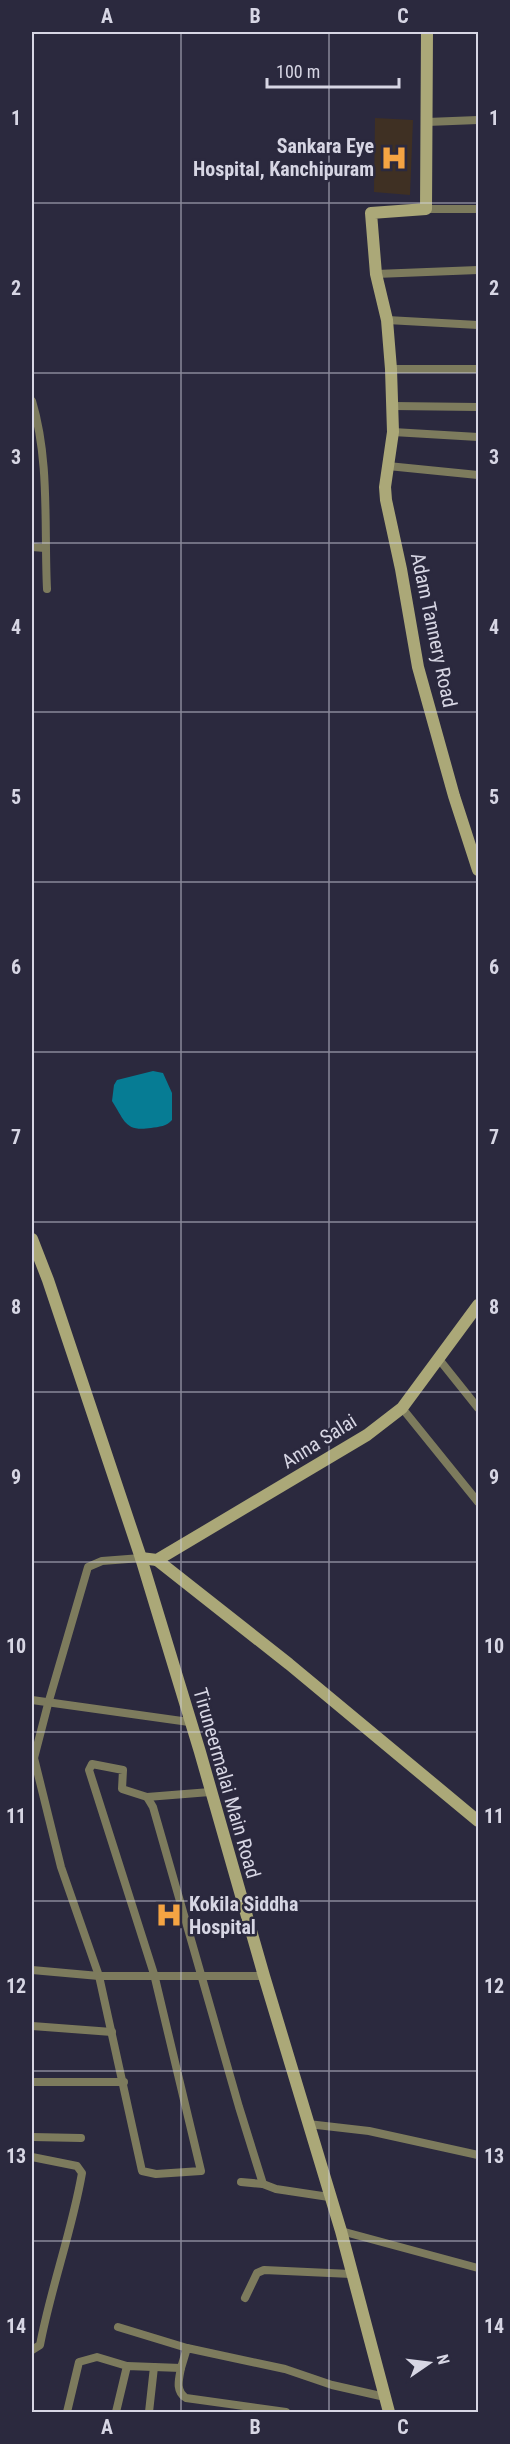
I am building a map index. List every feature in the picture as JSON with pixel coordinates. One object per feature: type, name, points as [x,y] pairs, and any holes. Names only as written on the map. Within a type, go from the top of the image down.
[{"type":"street","points":[[427,32],[426,209],[478,209]]},
{"type":"street","points":[[426,122],[478,120]]},
{"type":"street","name":"Adam Tannery Road","points":[[426,209],[371,213],[376,274],[387,320],[393,406],[393,432],[385,487],[386,500],[401,569],[417,667],[478,870]]},
{"type":"street","points":[[376,274],[478,270]]},
{"type":"street","points":[[387,320],[478,325]]},
{"type":"street","points":[[391,369],[478,369]]},
{"type":"street","points":[[32,401],[44,478],[47,589]]},
{"type":"street","points":[[393,406],[478,407]]},
{"type":"street","points":[[393,432],[478,437]]},
{"type":"street","points":[[388,466],[478,475]]},
{"type":"street","points":[[32,547],[45,548]]},
{"type":"street","name":"Tiruneermalai Main Road","points":[[32,1239],[48,1280],[141,1558],[200,1752],[329,2197],[341,2231],[389,2412]]},
{"type":"street","name":"Anna Salai","points":[[157,1560],[367,1435],[402,1408],[478,1305]]},
{"type":"street","points":[[438,1358],[478,1408]]},
{"type":"street","points":[[402,1408],[478,1502]]},
{"type":"street","points":[[210,1792],[147,1797],[122,1788],[123,1770],[95,1764],[89,1766],[154,1974],[201,2171],[156,2174],[142,2172],[99,1976],[61,1867],[33,1758],[88,1567],[102,1561],[141,1558],[157,1560],[289,1664],[478,1821]]},
{"type":"street","points":[[32,1700],[189,1722]]},
{"type":"street","points":[[147,1797],[153,1807],[263,2184]]},
{"type":"street","points":[[32,1970],[99,1976],[154,1974],[264,1976]]},
{"type":"street","points":[[32,2026],[112,2032]]},
{"type":"street","points":[[32,2082],[123,2082]]},
{"type":"street","points":[[308,2124],[369,2131],[478,2155]]},
{"type":"street","points":[[32,2137],[81,2138]]},
{"type":"street","points":[[32,2157],[77,2166],[82,2173],[40,2345],[32,2350]]},
{"type":"street","points":[[241,2182],[329,2197]]},
{"type":"street","points":[[341,2231],[478,2268]]},
{"type":"street","points":[[245,2298],[257,2272],[264,2270],[351,2274]]},
{"type":"street","points":[[118,2327],[187,2348],[285,2369],[332,2385],[385,2397]]},
{"type":"street","points":[[187,2348],[181,2368],[178,2390],[180,2395],[186,2398],[285,2412]]},
{"type":"street","points":[[68,2412],[79,2362],[97,2357],[127,2366],[181,2368]]},
{"type":"street","points":[[116,2412],[127,2366]]},
{"type":"street","points":[[149,2412],[154,2367]]},
{"type":"shaded area","points":[[375,118],[413,120],[410,195],[374,192]]},
{"type":"water","points":[[153,1071],[163,1073],[172,1093],[172,1120],[160,1127],[136,1128],[127,1124],[112,1101],[114,1085],[117,1080]]},
{"type":"place","name":"Sankara Eye Hospital, Kanchipuram","points":[[394,158]]},
{"type":"place","name":"Kokila Siddha Hospital","points":[[169,1915]]}]
